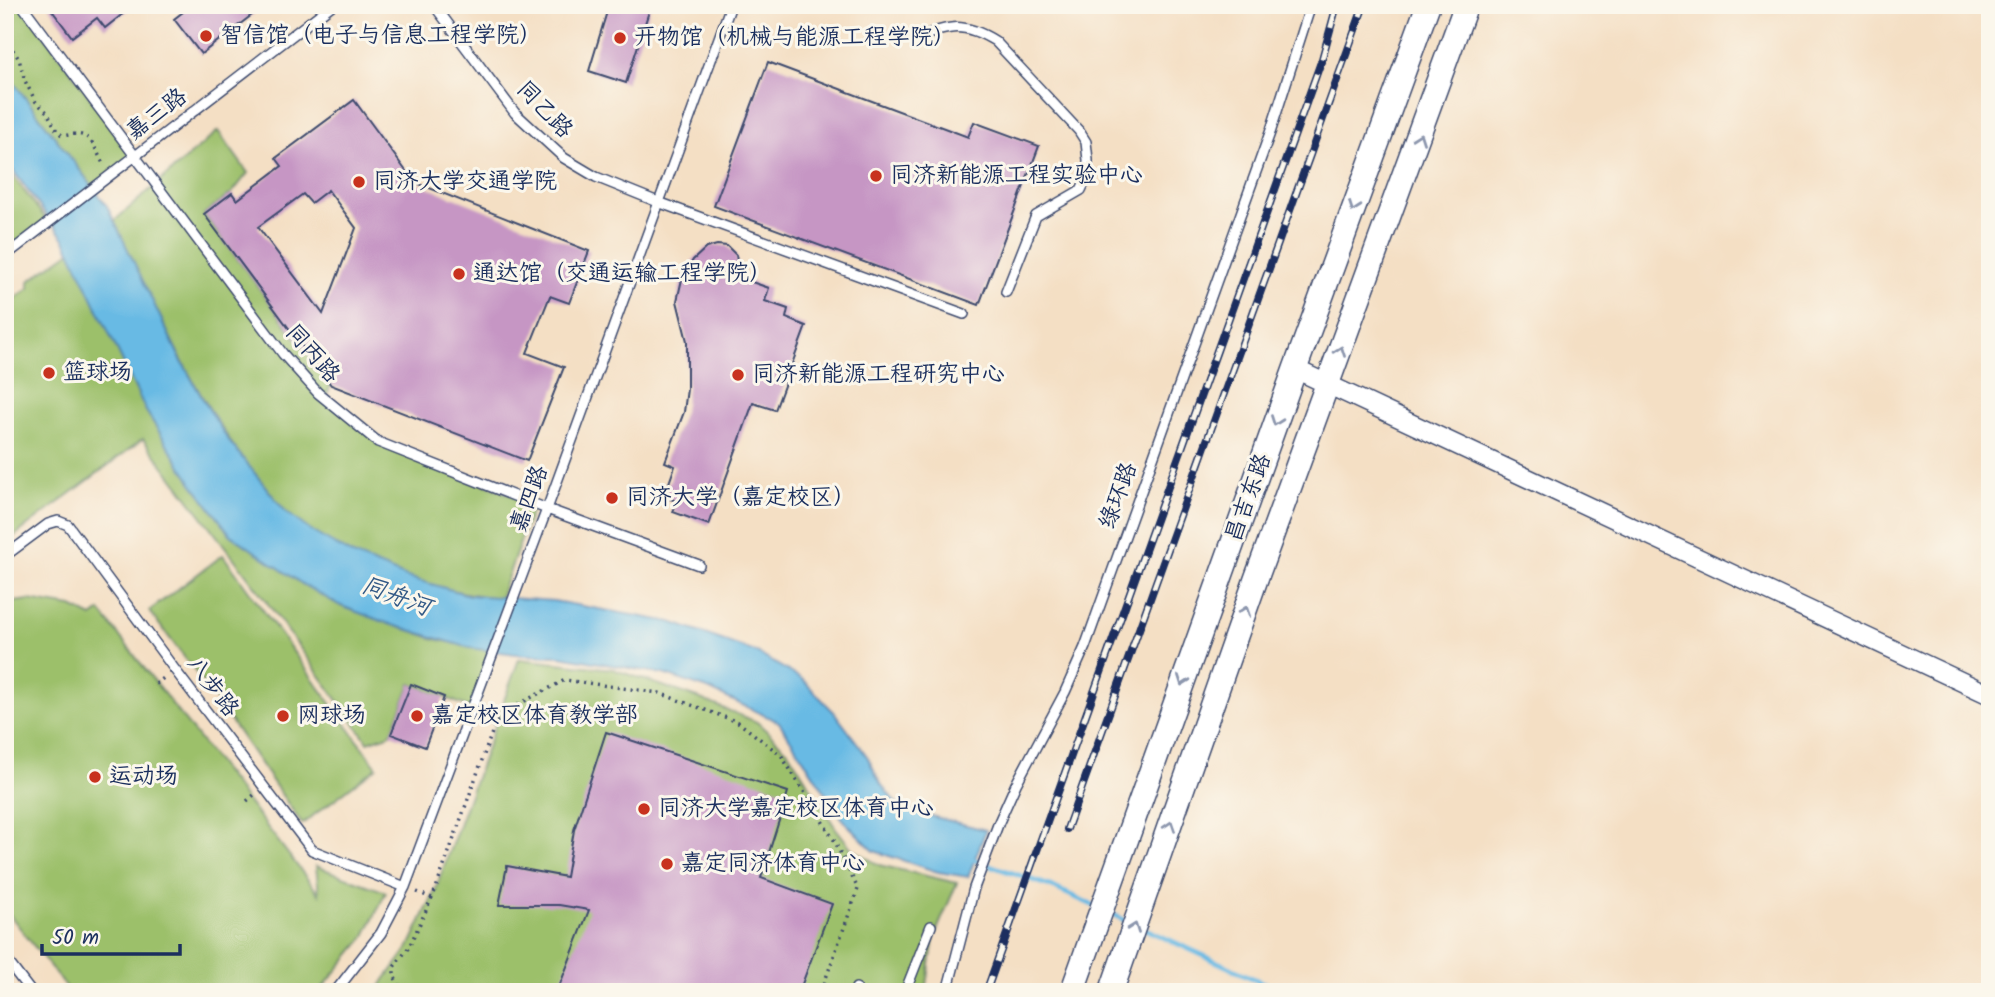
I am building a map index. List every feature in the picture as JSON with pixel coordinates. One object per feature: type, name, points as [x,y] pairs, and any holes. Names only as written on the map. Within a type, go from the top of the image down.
[{"type":"street","name":"昌吉东路","points":[[1072,992],[1428,5]]},
{"type":"street","name":"昌吉东路","points":[[1111,992],[1256,579],[1466,5]]},
{"type":"street","points":[[1295,369],[1990,695]]},
{"type":"lane","name":"同丙路","points":[[22,5],[283,354],[318,393],[353,424],[378,442],[699,565]]},
{"type":"lane","name":"嘉三路","points":[[5,256],[332,5]]},
{"type":"lane","name":"同乙路","points":[[434,5],[515,113],[564,159],[596,177],[658,202],[964,314]]},
{"type":"lane","name":"嘉四路","points":[[335,992],[381,933],[405,887],[521,580],[731,5]]},
{"type":"lane","name":"绿环路","points":[[947,992],[974,888],[1016,784],[1085,648],[1266,142],[1311,5]]},
{"type":"lane","points":[[917,38],[939,30],[968,27],[995,41],[1079,131],[1086,142],[1088,175],[1081,190],[1037,216],[1006,292]]},
{"type":"lane","name":"八步路","points":[[5,556],[48,524],[58,521],[68,525],[174,670],[312,850],[405,887]]},
{"type":"lane","points":[[905,992],[931,926]]},
{"type":"lane","points":[[5,958],[32,992]]},
{"type":"path","points":[[5,38],[19,59],[25,80],[36,102],[47,112],[57,131],[63,136],[77,133],[85,136],[92,142],[110,175]]},
{"type":"path","points":[[403,992],[394,976],[394,967],[410,947],[435,891],[495,724],[517,705],[565,680],[659,693],[738,722],[781,755],[834,840],[858,889],[821,992]]},
{"type":"green space","points":[[5,5],[22,5],[134,157],[93,187],[5,71]]},
{"type":"green space","points":[[218,131],[248,173],[232,193],[204,214],[331,385],[325,399],[378,442],[534,504],[500,598],[446,588],[387,570],[358,558],[307,529],[271,496],[209,409],[175,347],[114,221]]},
{"type":"green space","points":[[5,166],[49,223],[5,256]]},
{"type":"green space","points":[[71,251],[146,411],[192,483],[231,535],[302,584],[341,606],[435,639],[493,651],[471,708],[411,684],[391,734],[368,742],[258,590],[143,439],[5,543],[5,306],[29,288],[29,281]]},
{"type":"green space","name":"网球场","points":[[223,555],[377,767],[302,824],[207,687],[149,611]]},
{"type":"green space","points":[[29,600],[72,607],[92,617],[100,611],[319,894],[316,866],[386,892],[364,938],[319,992],[70,992],[5,909],[5,603]]},
{"type":"green space","name":"同济大学嘉定校区体育中心","points":[[519,659],[613,669],[698,698],[757,722],[788,751],[835,827],[852,849],[879,865],[957,883],[934,937],[926,992],[376,992],[409,947],[435,891]]},
{"type":"water","name":"同舟河","points":[[5,71],[107,206],[180,358],[204,401],[228,440],[286,512],[311,531],[353,555],[407,577],[469,595],[554,601],[671,622],[755,652],[802,679],[834,712],[867,756],[881,784],[895,802],[911,811],[986,830],[968,877],[938,872],[874,851],[844,821],[779,722],[708,689],[663,674],[560,656],[524,655],[470,648],[392,625],[341,606],[302,584],[231,535],[192,483],[146,411],[65,240],[5,160]]},
{"type":"building","points":[[48,5],[134,5],[105,28],[97,18],[72,37]]},
{"type":"building","name":"智信馆（电子与信息工程学院）","points":[[192,5],[265,5],[201,54],[174,19]]},
{"type":"building","name":"开物馆（机械与能源工程学院）","points":[[609,5],[651,5],[626,83],[589,71]]},
{"type":"building","name":"同济新能源工程实验中心","points":[[768,62],[968,137],[974,122],[1039,146],[979,305],[714,206]]},
{"type":"building","name":"通达馆（交通运输工程学院）","points":[[354,100],[414,182],[589,251],[569,303],[550,296],[527,353],[564,367],[527,461],[331,385],[204,214],[232,193],[237,200],[282,166],[276,158]],"holes":[[[328,190],[356,228],[323,314],[258,227],[303,194],[311,203]]]},
{"type":"building","name":"同济新能源工程研究中心","points":[[727,246],[736,255],[740,278],[769,288],[765,301],[788,309],[786,318],[806,326],[775,410],[753,403],[709,525],[673,512],[677,501],[664,497],[675,466],[665,462],[684,412],[687,389],[687,341],[677,301],[682,279],[693,260],[706,248]]},
{"type":"building","name":"嘉定校区体育教学部","points":[[411,684],[444,697],[425,747],[391,734]]},
{"type":"building","name":"嘉定同济体育中心","points":[[606,732],[788,792],[761,878],[832,904],[799,992],[557,992],[589,910],[559,905],[499,905],[507,866],[566,877],[574,830]]},
{"type":"waterway","points":[[969,858],[1050,886],[1097,907]]},
{"type":"waterway","points":[[1106,911],[1128,922]]},
{"type":"waterway","points":[[1141,927],[1283,992]]},
{"type":"railway","points":[[986,992],[1322,59],[1337,5]]},
{"type":"railway","points":[[1067,829],[1364,5]]},
{"type":"place","name":"智信馆（电子与信息工程学院）","points":[[206,36]]},
{"type":"place","name":"开物馆（机械与能源工程学院）","points":[[620,38]]},
{"type":"place","name":"同济新能源工程实验中心","points":[[876,176]]},
{"type":"place","name":"同济大学交通学院","points":[[359,182]]},
{"type":"place","name":"通达馆（交通运输工程学院）","points":[[459,274]]},
{"type":"place","name":"篮球场","points":[[49,373]]},
{"type":"place","name":"同济新能源工程研究中心","points":[[738,375]]},
{"type":"place","name":"同济大学（嘉定校区）","points":[[612,498]]},
{"type":"place","name":"网球场","points":[[283,716]]},
{"type":"place","name":"嘉定校区体育教学部","points":[[417,716]]},
{"type":"place","name":"运动场","points":[[95,777]]},
{"type":"place","name":"同济大学嘉定校区体育中心","points":[[644,809]]},
{"type":"place","name":"嘉定同济体育中心","points":[[667,864]]}]
